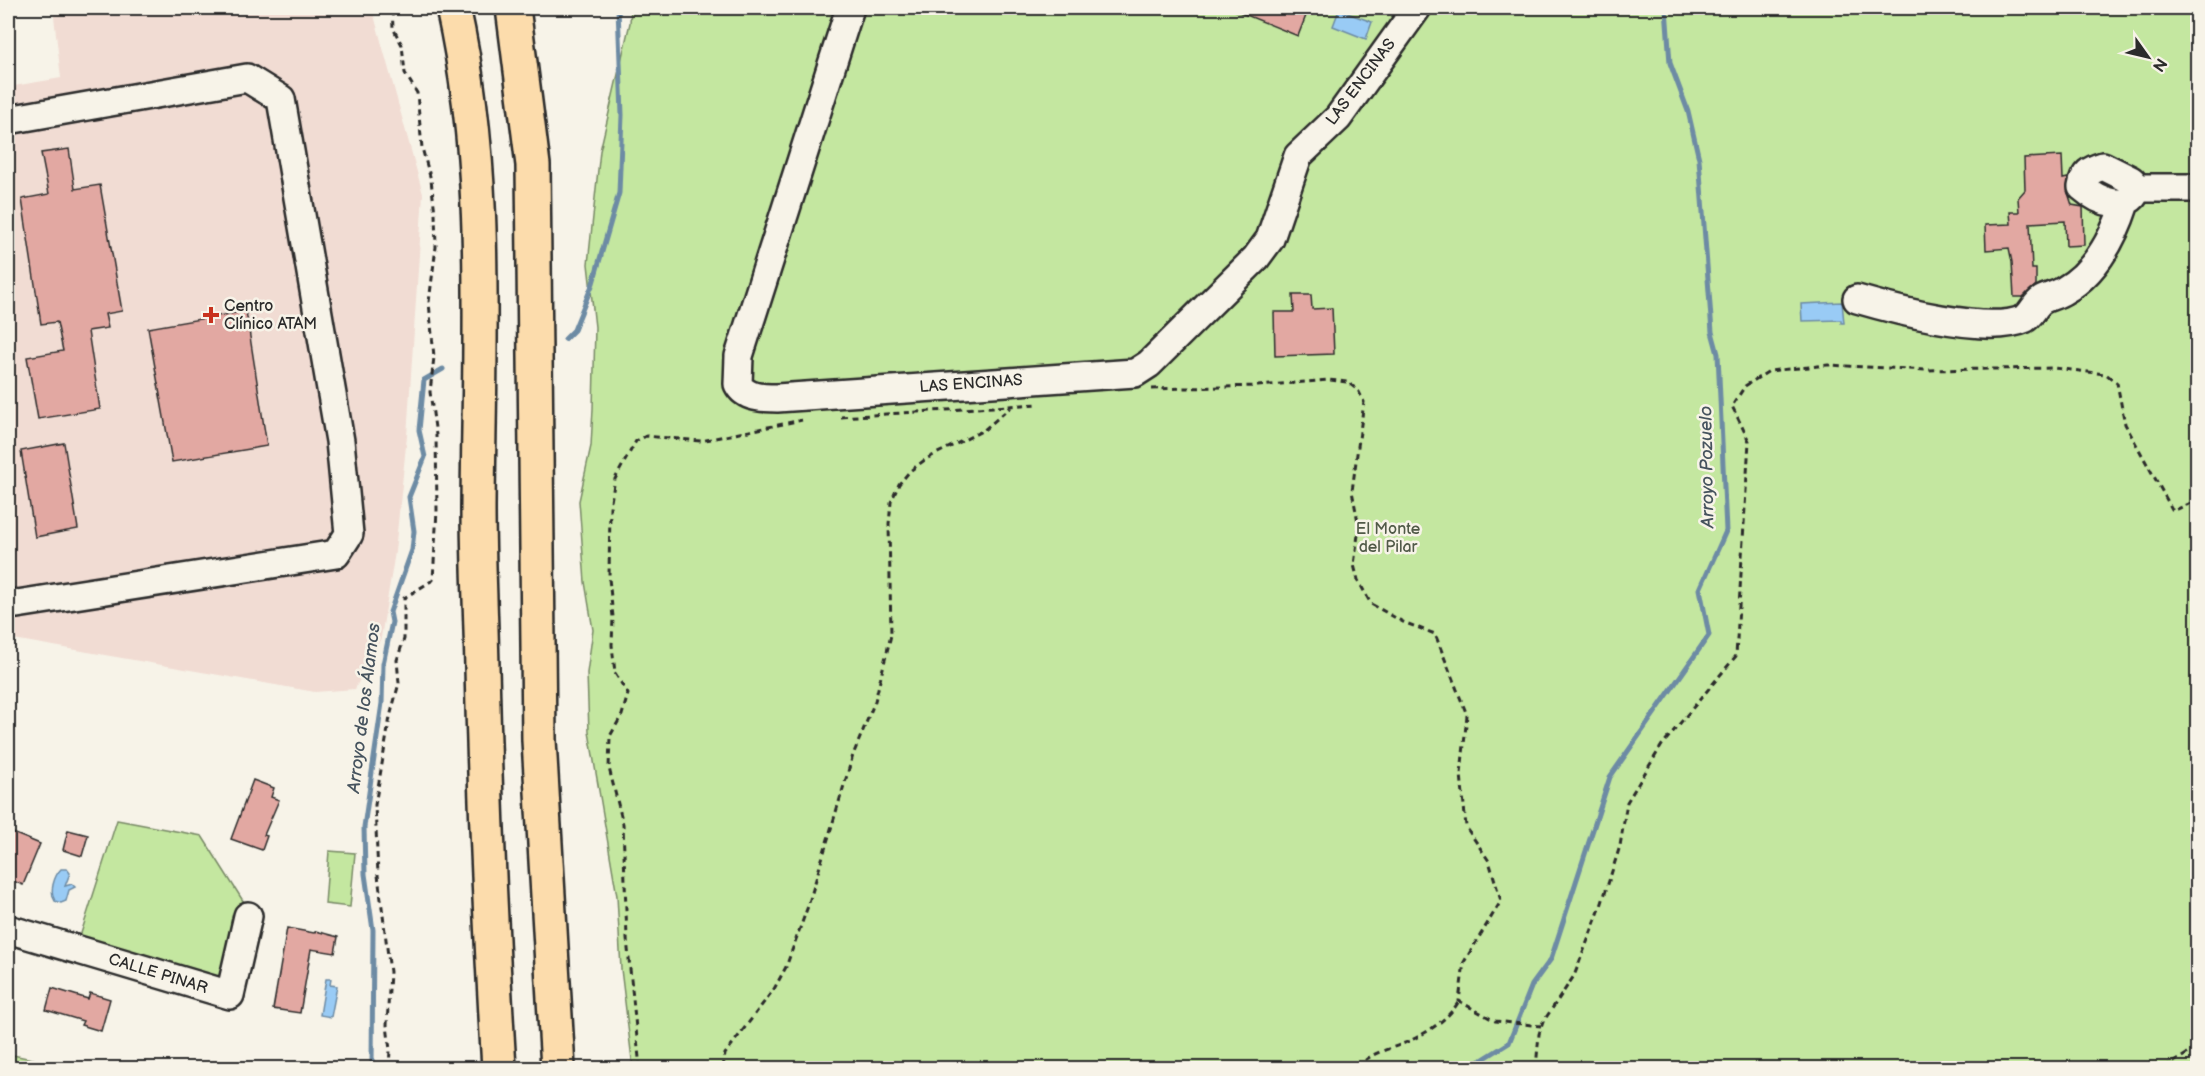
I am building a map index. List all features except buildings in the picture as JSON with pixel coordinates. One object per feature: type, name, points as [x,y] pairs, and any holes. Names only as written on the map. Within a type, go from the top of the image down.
[{"type":"highway","points":[[453,8],[459,36],[477,172],[481,318],[478,511],[480,604],[492,942],[499,1068]]},
{"type":"highway","points":[[513,8],[533,165],[539,740],[558,1068]]},
{"type":"street","name":"LAS ENCINAS","points":[[850,8],[739,356],[738,384],[746,393],[753,396],[777,398],[1135,373],[1149,364],[1256,258],[1270,239],[1298,156],[1338,118],[1417,8]]},
{"type":"street","points":[[8,120],[247,78],[281,99],[340,441],[349,534],[336,554],[17,603],[8,602]]},
{"type":"street","points":[[1857,299],[1916,314],[1962,321],[1997,324],[2024,319],[2030,315],[2040,301],[2062,292],[2091,266],[2110,242],[2132,195],[2198,188]]},
{"type":"street","name":"CALLE PINAR","points":[[8,929],[230,995],[248,916]]},
{"type":"path","points":[[389,1068],[390,1050],[387,1025],[391,995],[390,972],[378,874],[375,805],[390,717],[399,683],[397,660],[404,639],[404,598],[433,580],[437,510],[436,435],[430,392],[434,357],[429,302],[436,247],[435,213],[431,180],[422,148],[417,93],[405,73],[402,45],[393,28],[392,8]]},
{"type":"path","points":[[1536,1068],[1541,1026],[1574,976],[1591,935],[1620,846],[1627,802],[1662,745],[1736,656],[1737,617],[1744,565],[1743,514],[1749,441],[1732,406],[1745,386],[1769,371],[1828,365],[1927,370],[2054,368],[2106,374],[2117,383],[2125,424],[2173,512],[2198,500]]},
{"type":"path","points":[[1144,390],[1258,386],[1329,380],[1347,382],[1358,390],[1364,402],[1352,491],[1359,527],[1354,565],[1358,580],[1371,604],[1403,622],[1435,634],[1467,715],[1461,774],[1466,827],[1489,861],[1502,900],[1464,962],[1459,1001],[1451,1015],[1409,1041],[1365,1058],[1358,1068]]},
{"type":"path","points":[[838,417],[1048,403]]},
{"type":"path","points":[[723,1068],[725,1054],[774,988],[786,967],[808,906],[853,755],[875,701],[891,635],[889,524],[891,502],[899,484],[910,471],[926,459],[984,430],[1012,406]]},
{"type":"path","points":[[640,1068],[627,939],[623,824],[609,768],[609,736],[622,715],[628,694],[615,673],[612,645],[613,617],[609,578],[611,493],[615,479],[636,441],[646,436],[701,441],[807,419]]},
{"type":"path","points":[[1459,1001],[1495,1021],[1541,1026]]},
{"type":"path","points":[[2164,1068],[2198,1047]]},
{"type":"shaded area","name":"Centro Clínico ATAM","points":[[53,8],[372,8],[423,194],[407,436],[395,552],[381,638],[355,689],[315,692],[8,638],[8,87],[61,78]]},
{"type":"green space","name":"El Monte del Pilar","points":[[631,8],[2197,8],[2197,1068],[633,1068],[621,969],[617,896],[589,732],[587,673],[593,630],[585,582],[579,501],[591,446],[593,409],[595,327],[588,264],[600,151],[630,23]]},
{"type":"green space","points":[[117,820],[202,836],[245,904],[225,981],[78,943]]},
{"type":"green space","points":[[329,851],[355,853],[350,907],[325,904]]},
{"type":"green space","points":[[8,1054],[70,1067],[70,1068],[8,1068]]},
{"type":"water","points":[[1339,10],[1372,22],[1366,39],[1333,26]]},
{"type":"water","points":[[1842,302],[1844,323],[1841,323],[1841,320],[1802,321],[1801,304]]},
{"type":"water","points":[[61,869],[67,869],[70,873],[65,886],[72,884],[75,887],[69,890],[66,901],[61,903],[55,901],[52,889],[54,880]]},
{"type":"water","points":[[326,979],[331,979],[330,985],[337,986],[331,1017],[320,1015]]},
{"type":"waterway","name":"Arroyo de los Álamos","points":[[565,339],[574,330],[593,283],[619,193],[622,115],[618,8]]},
{"type":"waterway","name":"Arroyo Pozuelo","points":[[1469,1068],[1509,1043],[1532,985],[1551,959],[1610,777],[1709,635],[1700,589],[1726,531],[1718,354],[1712,332],[1699,159],[1688,111],[1670,63],[1666,8]]},
{"type":"waterway","name":"Arroyo de los Álamos","points":[[372,1068],[373,930],[365,874],[364,827],[382,703],[383,664],[392,622],[390,612],[412,550],[414,531],[409,497],[425,457],[419,430],[424,380],[443,369]]},
{"type":"place","name":"Centro Clínico ATAM","points":[[211,315]]}]
